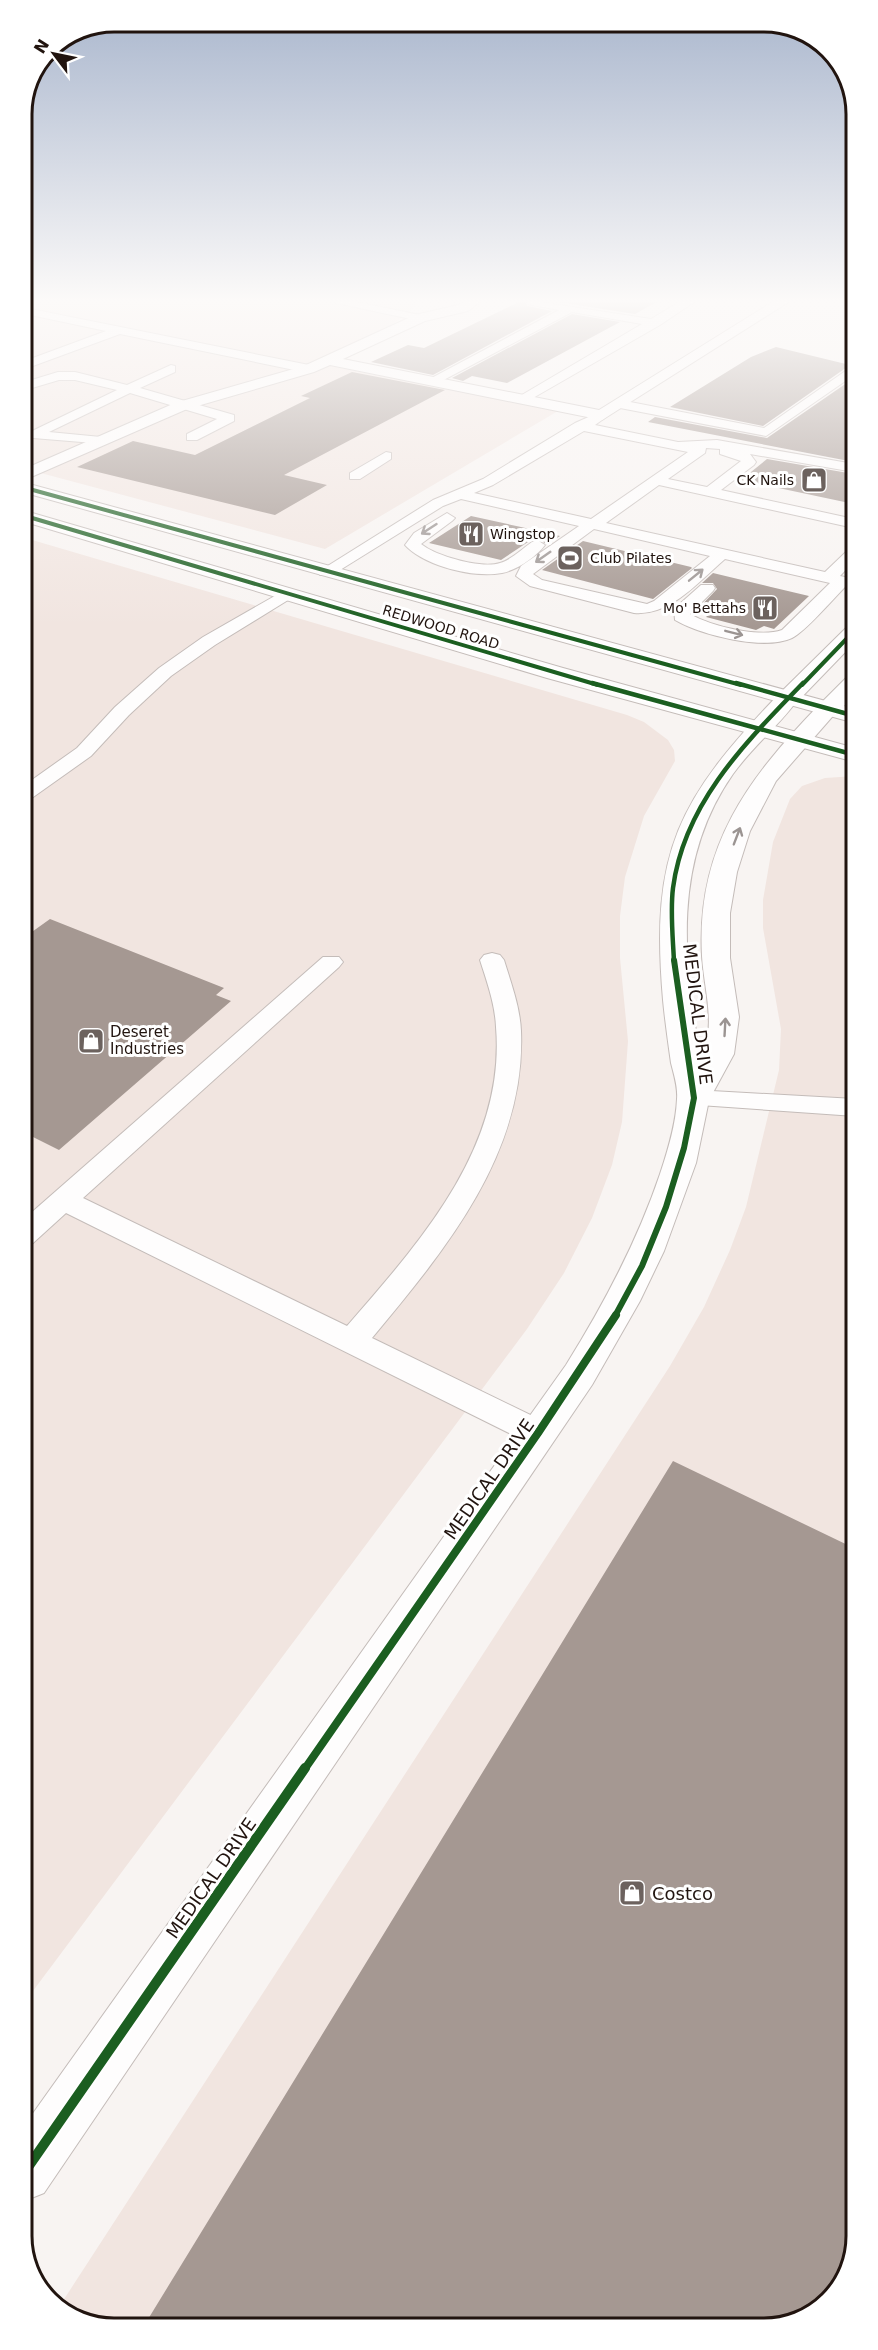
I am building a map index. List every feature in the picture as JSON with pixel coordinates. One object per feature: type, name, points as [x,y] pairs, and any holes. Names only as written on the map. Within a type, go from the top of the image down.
[{"type":"street","points":[[32,472],[177,408]]},
{"type":"street","points":[[565,408],[602,415],[614,408]]},
{"type":"street","name":"REDWOOD ROAD","points":[[32,491],[846,714]]},
{"type":"street","name":"REDWOOD ROAD","points":[[32,518],[555,673],[846,753]]},
{"type":"street","name":"MEDICAL DRIVE","points":[[32,2160],[538,1433],[614,1319],[642,1266],[666,1207],[684,1148],[694,1098],[674,968],[672,914],[677,864],[696,813],[726,766],[758,728],[846,639]]},
{"type":"street","name":"MEDICAL DRIVE","points":[[694,1098],[717,1063],[724,1040],[725,1018],[716,933],[726,867],[750,806],[766,779],[799,740],[846,691]]},
{"type":"lane","points":[[32,430],[83,408]]},
{"type":"lane","points":[[188,408],[229,418],[192,437]]},
{"type":"lane","points":[[639,408],[766,432],[800,408]]},
{"type":"lane","points":[[326,572],[438,503],[488,482],[602,415]]},
{"type":"lane","points":[[580,426],[700,450],[736,453],[748,460],[710,492]]},
{"type":"lane","points":[[32,433],[101,441]]},
{"type":"lane","points":[[32,435],[53,446],[62,459]]},
{"type":"lane","points":[[677,446],[723,444],[846,467]]},
{"type":"lane","points":[[700,450],[658,481],[527,568],[524,576],[547,586],[634,608],[648,609],[660,605],[722,554]]},
{"type":"lane","points":[[355,476],[386,456]]},
{"type":"lane","points":[[658,481],[846,521]]},
{"type":"lane","points":[[460,494],[841,581]]},
{"type":"lane","points":[[478,498],[419,536],[413,545],[416,549],[431,556],[478,568],[495,569],[509,565],[573,520]]},
{"type":"lane","points":[[742,558],[682,609],[681,616],[693,623],[743,635],[773,639],[788,634],[841,581]]},
{"type":"lane","points":[[32,789],[84,752],[122,711],[165,672],[287,594]]},
{"type":"lane","points":[[351,1342],[446,1227],[467,1194],[498,1122],[510,1060],[509,1029],[506,1008],[492,960]]},
{"type":"lane","points":[[32,1228],[331,962]]},
{"type":"lane","points":[[694,1098],[846,1107]]},
{"type":"lane","points":[[63,1200],[538,1433]]},
{"type":"shaded area","points":[[32,408],[541,408],[558,411],[325,549],[32,471]]},
{"type":"shaded area","points":[[32,540],[627,715],[644,722],[668,740],[674,750],[675,761],[644,816],[625,877],[620,916],[620,958],[628,1041],[622,1122],[612,1165],[592,1218],[564,1273],[527,1329],[32,1992]]},
{"type":"shaded area","name":"Costco","points":[[846,777],[846,2237],[845,2253],[836,2278],[830,2287],[810,2305],[776,2318],[108,2318],[97,2317],[72,2308],[62,2302],[670,1366],[704,1307],[730,1250],[746,1207],[779,1070],[781,1029],[763,928],[763,900],[773,842],[790,799],[802,786],[825,778]]},
{"type":"building","points":[[290,408],[412,408],[284,475],[327,485],[275,515],[77,467],[133,441],[195,455]]},
{"type":"building","points":[[673,408],[789,408],[763,426]]},
{"type":"building","points":[[811,408],[846,408],[846,460],[648,422],[655,417],[767,438]]},
{"type":"building","points":[[767,459],[846,473],[846,502],[741,480]]},
{"type":"building","points":[[471,516],[560,536],[547,545],[538,538],[531,540],[501,560],[429,543]]},
{"type":"building","points":[[583,541],[692,568],[653,599],[542,570]]},
{"type":"building","points":[[713,573],[809,596],[774,629],[764,626],[756,630],[706,617],[709,614],[696,611],[717,589],[713,583],[702,583]]},
{"type":"building","name":"Deseret Industries","points":[[50,919],[224,988],[216,995],[231,1001],[59,1150],[32,1136],[32,932]]},
{"type":"building","name":"Costco","points":[[673,1461],[846,1544],[846,2237],[842,2263],[830,2287],[810,2305],[776,2318],[149,2318]]},
{"type":"cycle path","points":[[32,490],[846,714]]},
{"type":"cycle path","points":[[32,518],[555,673],[846,753]]},
{"type":"cycle path","points":[[32,2161],[538,1433],[614,1319],[642,1266],[666,1207],[684,1148],[694,1098],[674,968],[673,888],[684,840],[711,788],[742,746],[846,639]]},
{"type":"place","name":"CK Nails","points":[[814,480]]},
{"type":"place","name":"Wingstop","points":[[471,534]]},
{"type":"place","name":"Club Pilates","points":[[570,558]]},
{"type":"place","name":"Mo' Bettahs","points":[[765,608]]},
{"type":"place","name":"Deseret Industries","points":[[91,1041]]},
{"type":"place","name":"Costco","points":[[632,1893]]}]
